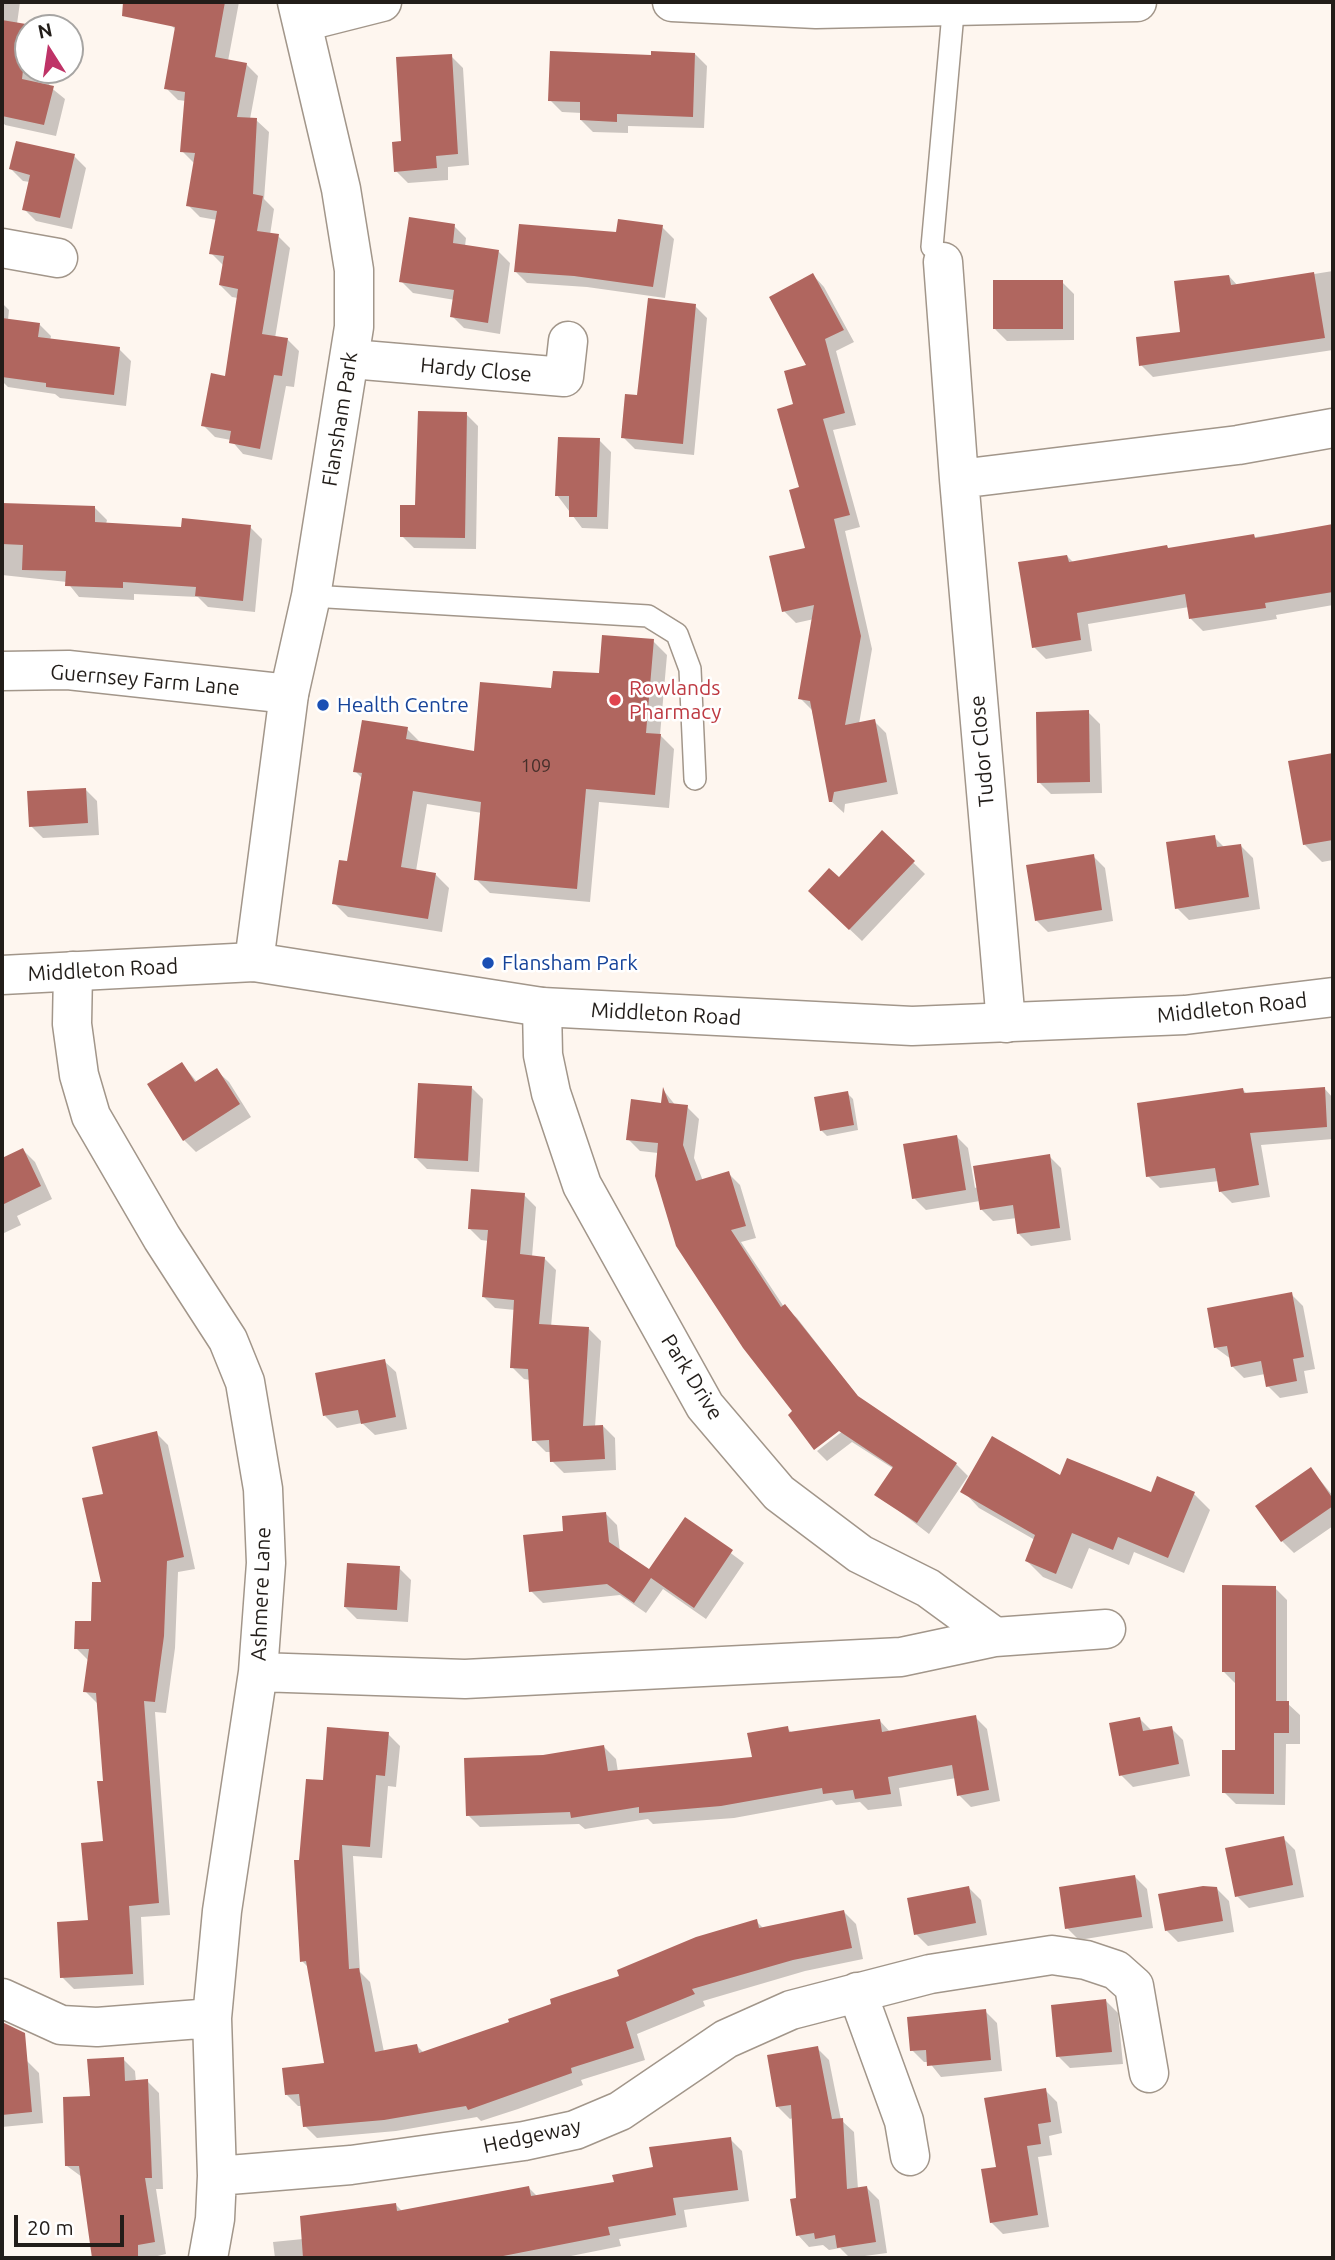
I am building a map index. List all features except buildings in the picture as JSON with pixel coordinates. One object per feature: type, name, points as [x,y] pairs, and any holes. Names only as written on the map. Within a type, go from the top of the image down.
[{"type":"street","points":[[300,12],[382,2]]},
{"type":"street","points":[[671,2],[816,9],[1137,2]]},
{"type":"street","name":"Flansham Park","points":[[254,962],[289,694],[311,596],[351,359],[354,270],[341,189],[300,12]]},
{"type":"street","points":[[2,248],[58,258]]},
{"type":"street","name":"Tudor Close","points":[[938,255],[1006,1023]]},
{"type":"street","name":"Hardy Close","points":[[351,359],[564,377],[568,341]]},
{"type":"street","points":[[958,479],[1238,445],[1333,428]]},
{"type":"street","name":"Guernsey Farm Lane","points":[[2,671],[68,670],[289,694]]},
{"type":"street","name":"Middleton Road","points":[[2,975],[254,962],[542,1007],[912,1027],[1185,1015],[1333,997]]},
{"type":"street","name":"Ashmere Lane","points":[[73,971],[72,1024],[79,1075],[91,1116],[162,1238],[228,1340],[245,1382],[262,1489],[265,1551],[258,1672],[222,1910],[212,2018],[217,2176],[215,2219],[208,2258]]},
{"type":"street","name":"Park Drive","points":[[542,1007],[543,1055],[551,1093],[582,1185],[705,1406],[779,1493],[860,1554],[928,1588],[995,1637]]},
{"type":"street","points":[[258,1672],[465,1679],[901,1657],[995,1637],[1106,1629]]},
{"type":"street","name":"Hedgeway","points":[[217,2176],[377,2162],[524,2141],[575,2130],[620,2111],[726,2039],[791,2010],[990,1962],[1052,1955],[1086,1960],[1116,1970],[1134,1986],[1141,2011],[1149,2073]]},
{"type":"street","points":[[857,1992],[904,2121],[910,2156]]},
{"type":"street","points":[[2,1998],[61,2025],[97,2027],[212,2018]]},
{"type":"lane","points":[[938,255],[954,4]]},
{"type":"lane","points":[[311,596],[648,616],[677,635],[690,668],[695,779]]},
{"type":"place","name":"Rowlands Pharmacy","points":[[615,700]]},
{"type":"place","name":"Health Centre","points":[[323,705]]},
{"type":"place","name":"Flansham Park","points":[[488,963]]}]
